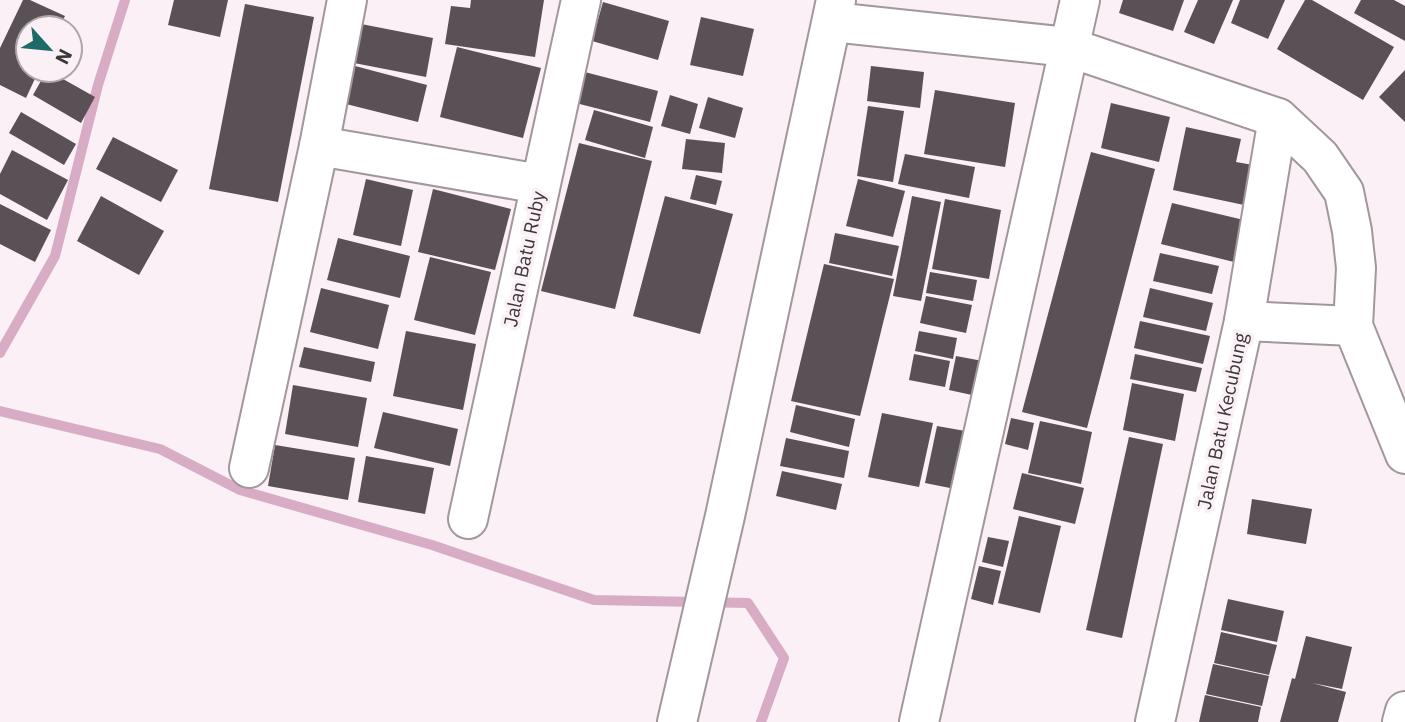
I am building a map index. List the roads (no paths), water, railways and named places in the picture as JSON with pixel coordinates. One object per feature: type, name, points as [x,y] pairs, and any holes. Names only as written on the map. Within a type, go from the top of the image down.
[{"type":"street","points":[[249,468],[319,146],[346,0]]},
{"type":"street","name":"Jalan Batu Ruby","points":[[468,519],[581,0]]},
{"type":"street","points":[[919,722],[1080,0]]},
{"type":"street","points":[[677,722],[725,516],[834,11],[1068,47],[1278,118],[1320,157],[1344,192],[1356,268],[1353,326],[1405,454]]},
{"type":"street","name":"Jalan Batu Kecubung","points":[[1155,722],[1244,321],[1278,118]]},
{"type":"street","points":[[319,146],[540,184]]},
{"type":"street","points":[[1244,321],[1353,326]]},
{"type":"street","points":[[1402,722],[1405,711]]},
{"type":"waterway","points":[[0,353],[55,256],[98,85],[125,0]]},
{"type":"waterway","points":[[0,411],[160,449],[240,490],[432,545],[594,600],[748,603],[784,658],[761,722]]}]
